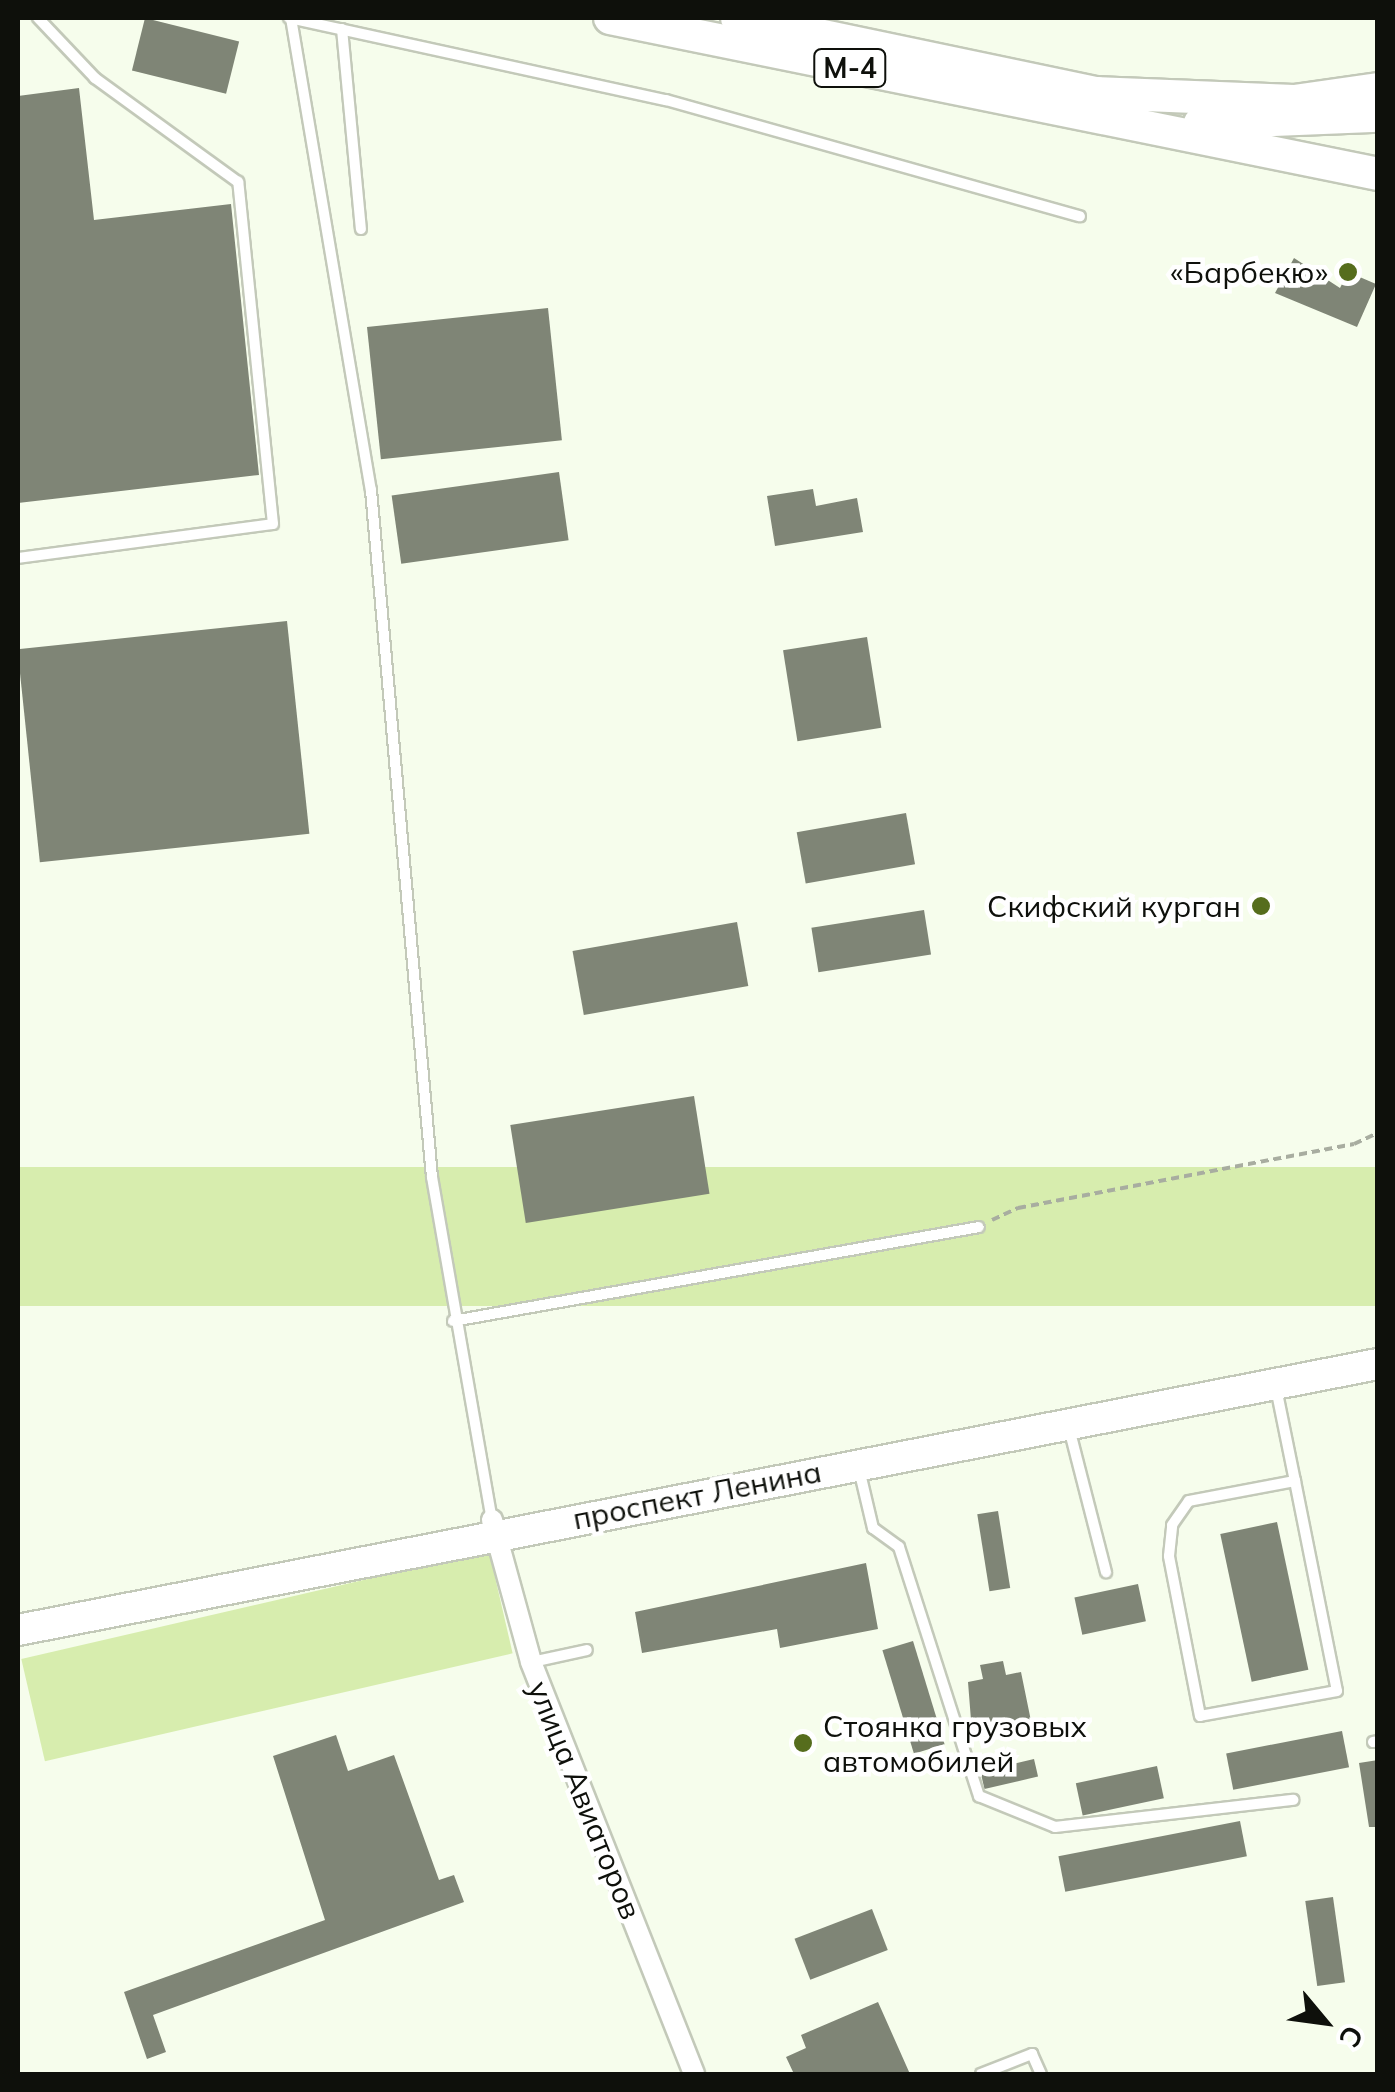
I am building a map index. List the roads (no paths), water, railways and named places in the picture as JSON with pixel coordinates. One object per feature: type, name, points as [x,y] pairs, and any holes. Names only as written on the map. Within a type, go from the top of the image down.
[{"type":"main road","name":"М-4","points":[[610,18],[1094,106],[1294,101],[1378,89]]},
{"type":"main road","name":"М-4","points":[[738,18],[1369,178]]},
{"type":"main road","points":[[1094,106],[1311,124],[1378,116]]},
{"type":"main road","name":"проспект Ленина","points":[[18,1630],[494,1528],[1378,1348]]},
{"type":"main road","name":"проспект Ленина","points":[[18,1611],[858,1463],[1378,1364]]},
{"type":"street","name":"улица Авиаторов","points":[[494,1528],[531,1662],[694,2074]]},
{"type":"lane","points":[[18,558],[273,524],[238,182],[95,78],[38,18]]},
{"type":"lane","points":[[494,1528],[453,1322],[432,1177],[371,490],[290,18],[666,100],[1080,216]]},
{"type":"lane","points":[[342,29],[361,230]]},
{"type":"lane","points":[[453,1322],[979,1227]]},
{"type":"lane","points":[[1274,1382],[1295,1481],[1337,1691],[1200,1716],[1169,1556],[1172,1524],[1189,1500],[1295,1481]]},
{"type":"lane","points":[[1067,1422],[1106,1572]]},
{"type":"lane","points":[[858,1463],[873,1528],[899,1547],[979,1796],[1055,1827],[1293,1800]]},
{"type":"lane","points":[[531,1662],[587,1650]]},
{"type":"lane","points":[[981,2074],[1032,2054],[1041,2074]]},
{"type":"place","name":"«Барбекю»","points":[[1348,272]]},
{"type":"place","name":"Скифский курган","points":[[1261,906]]},
{"type":"place","name":"Стоянка грузовых автомобилей","points":[[803,1743]]}]
